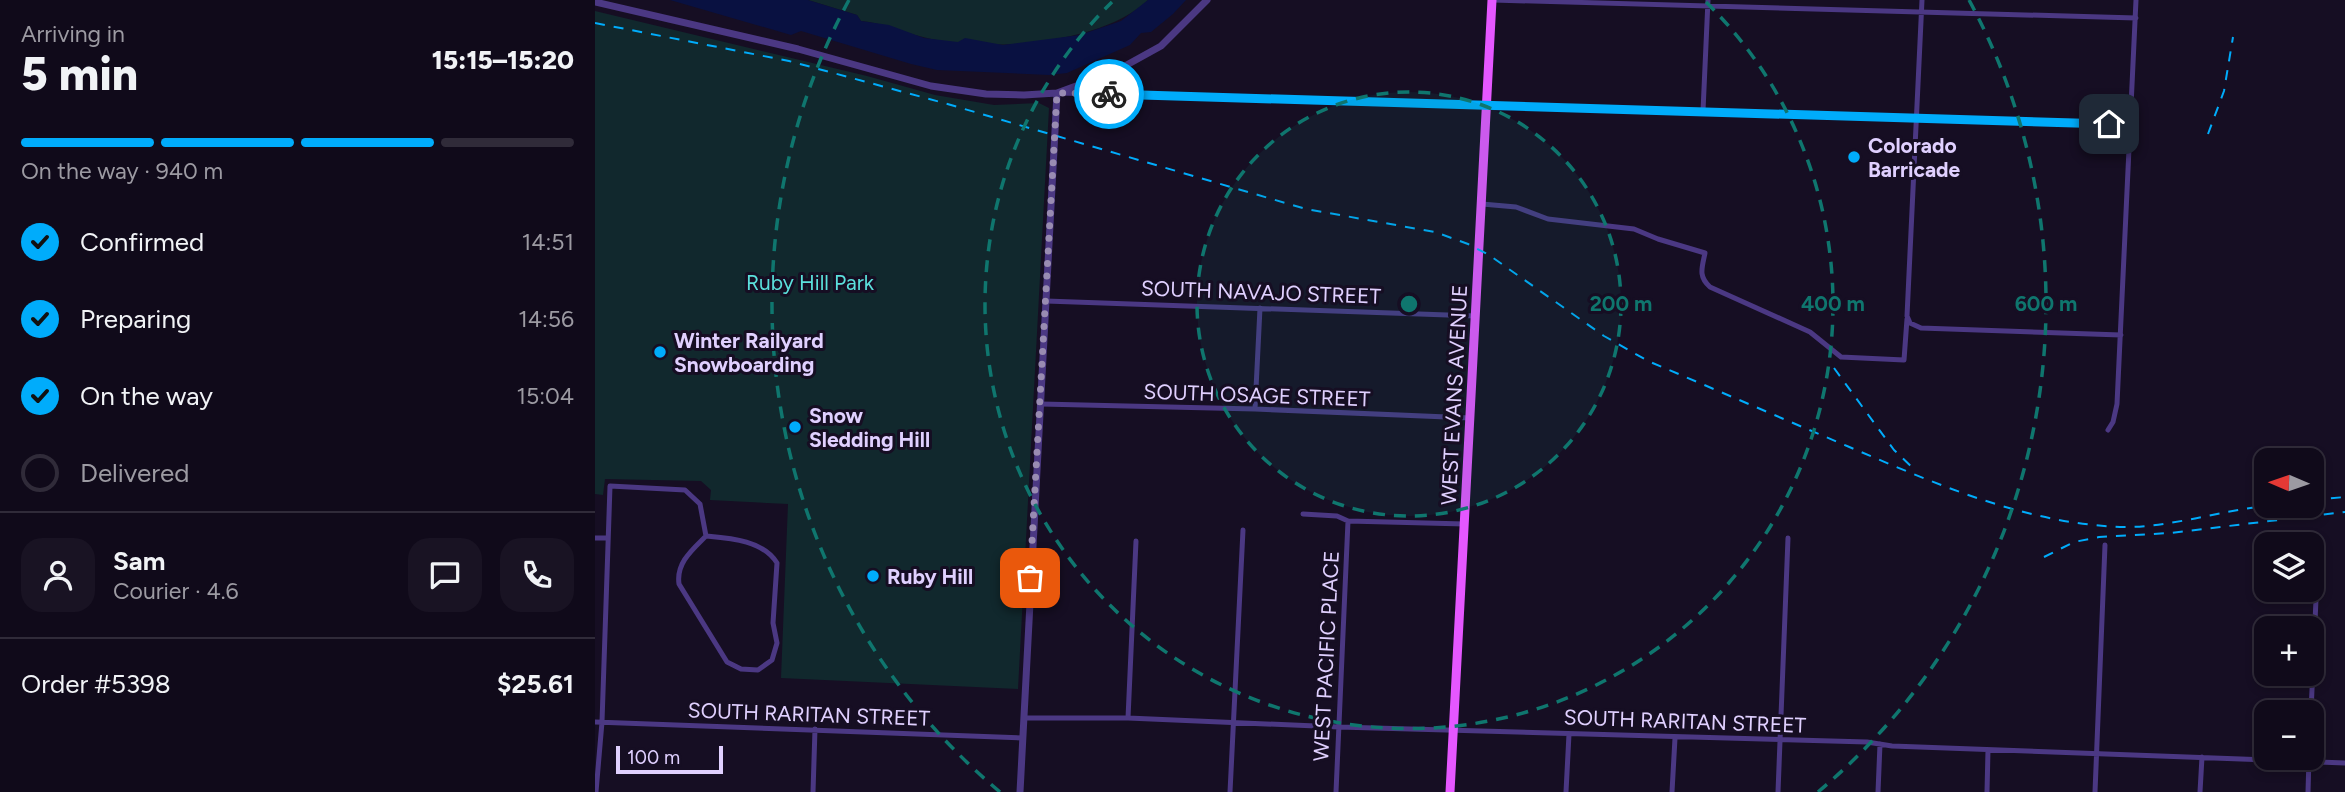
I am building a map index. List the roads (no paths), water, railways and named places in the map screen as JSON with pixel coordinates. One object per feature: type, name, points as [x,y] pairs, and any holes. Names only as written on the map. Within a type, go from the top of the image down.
[{"type":"main road","name":"WEST EVANS AVENUE","points":[[1450,792],[1492,0]]},
{"type":"street","points":[[1057,93],[1114,72],[1161,46],[1207,0]]},
{"type":"street","points":[[1492,0],[1708,3],[2136,18]]},
{"type":"street","points":[[1482,204],[1516,207],[1549,219],[1634,229],[1705,253],[1701,272],[1703,280],[1710,287],[1810,332],[1841,357],[1904,360],[1922,0]]},
{"type":"street","points":[[2108,430],[2115,415],[2121,335],[2136,0]]},
{"type":"street","points":[[595,2],[798,48],[930,86],[986,94],[1057,93],[1487,104],[2131,124]]},
{"type":"street","points":[[1703,111],[1708,3]]},
{"type":"street","points":[[1020,792],[1057,93]]},
{"type":"street","name":"SOUTH NAVAJO STREET","points":[[1045,301],[1476,316]]},
{"type":"street","points":[[1255,409],[1260,308]]},
{"type":"street","points":[[1907,316],[1912,325],[1921,328],[2121,335]]},
{"type":"street","name":"SOUTH OSAGE STREET","points":[[1041,404],[1471,418]]},
{"type":"street","points":[[596,792],[610,486],[685,490],[700,504],[706,536]]},
{"type":"street","points":[[1303,514],[1338,516],[1348,521],[1465,524]]},
{"type":"street","name":"WEST PACIFIC PLACE","points":[[1336,792],[1348,521]]},
{"type":"street","points":[[1230,792],[1243,530]]},
{"type":"street","points":[[706,536],[734,538],[759,548],[773,557],[776,564],[773,623],[777,643],[772,660],[758,670],[741,669],[727,662],[679,584],[678,570],[682,562],[706,536]]},
{"type":"street","points":[[595,538],[607,538]]},
{"type":"street","points":[[1778,792],[1788,538]]},
{"type":"street","points":[[1128,718],[1136,541]]},
{"type":"street","points":[[2095,792],[2105,545]]},
{"type":"street","points":[[2312,700],[2316,602]]},
{"type":"street","points":[[595,628],[604,628]]},
{"type":"street","name":"SOUTH RARITAN STREET","points":[[1024,718],[1128,718],[2254,758]]},
{"type":"street","name":"SOUTH RARITAN STREET","points":[[599,722],[1023,738]]},
{"type":"street","points":[[813,792],[815,729]]},
{"type":"street","points":[[1566,792],[1569,734]]},
{"type":"street","points":[[1672,792],[1675,738]]},
{"type":"street","points":[[1878,792],[1880,744]]},
{"type":"street","points":[[1987,792],[1988,750]]},
{"type":"street","points":[[2200,792],[2202,757]]},
{"type":"street","name":"SOUTH RARITAN STREET","points":[[2324,761],[2345,763]]},
{"type":"street","points":[[2308,792],[2309,770]]},
{"type":"railway","points":[[595,23],[789,61],[944,103],[1306,209],[1435,232],[1489,255],[1604,336],[1648,361],[1913,474],[2014,509],[2084,524],[2138,527],[2254,507]]},
{"type":"railway","points":[[2208,134],[2224,91],[2233,37]]},
{"type":"railway","points":[[1834,368],[1894,450],[1915,470]]},
{"type":"railway","points":[[2324,499],[2345,497]]},
{"type":"railway","points":[[2044,557],[2074,542],[2099,537],[2170,533],[2345,512]]},
{"type":"place","name":"Colorado Barricade","points":[[1854,157]]},
{"type":"place","name":"Winter Railyard Snowboarding","points":[[660,352]]},
{"type":"place","name":"Snow Sledding Hill","points":[[795,427]]},
{"type":"place","name":"Ruby Hill","points":[[873,576]]},
{"type":"park label","name":"Ruby Hill Park","points":[[810,282]]}]
